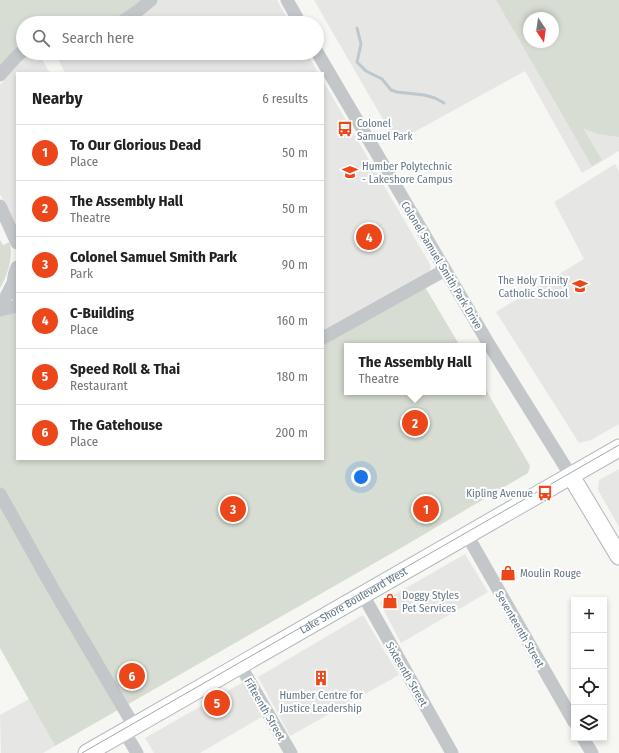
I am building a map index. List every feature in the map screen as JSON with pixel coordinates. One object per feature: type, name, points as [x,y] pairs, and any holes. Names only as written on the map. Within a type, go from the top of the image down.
[{"type":"main road","name":"Lake Shore Boulevard West","points":[[87,753],[619,448]]},
{"type":"main road","points":[[571,476],[619,556]]},
{"type":"street","points":[[130,16],[150,0]]},
{"type":"street","points":[[287,0],[296,16]]},
{"type":"street","points":[[0,76],[16,57]]},
{"type":"street","name":"Colonel Samuel Smith Park Drive","points":[[322,60],[490,346],[559,454],[571,476]]},
{"type":"street","points":[[0,206],[16,241]]},
{"type":"street","points":[[0,309],[15,289],[14,274],[16,269]]},
{"type":"street","points":[[324,337],[445,270]]},
{"type":"street","points":[[0,309],[16,306]]},
{"type":"street","points":[[0,494],[129,729],[137,753]]},
{"type":"street","name":"Seventeenth Street","points":[[467,535],[571,717]]},
{"type":"street","name":"Sixteenth Street","points":[[363,595],[452,753]]},
{"type":"street","name":"Fifteenth Street","points":[[240,665],[290,753]]},
{"type":"street","points":[[585,741],[592,753]]},
{"type":"shaded area","points":[[0,0],[143,0],[121,16],[16,16],[16,49],[0,68]]},
{"type":"shaded area","points":[[157,0],[277,0],[286,16],[138,16]]},
{"type":"shaded area","points":[[314,0],[619,0],[619,151],[582,173],[525,71],[396,142]]},
{"type":"shaded area","points":[[496,0],[619,0],[619,137],[597,134],[583,128],[602,160],[592,166],[524,48],[559,48],[559,12],[523,12],[523,47]]},
{"type":"shaded area","points":[[21,60],[42,60],[49,72],[16,72],[16,229],[0,194],[0,85]]},
{"type":"shaded area","points":[[311,60],[317,72],[64,72],[59,61]]},
{"type":"shaded area","name":"Humber Polytechnic - Lakeshore Campus","points":[[324,83],[431,266],[429,272],[324,331]]},
{"type":"shaded area","name":"The Holy Trinity Catholic School","points":[[615,164],[619,171],[619,424],[591,440],[579,443],[496,312],[584,259],[554,202]]},
{"type":"shaded area","points":[[0,240],[3,245],[10,242],[11,254],[7,272],[0,288]]},
{"type":"shaded area","points":[[425,287],[458,343],[344,343],[344,395],[486,395],[486,390],[530,466],[528,473],[406,545],[55,746],[0,648],[0,297],[16,310],[16,460],[324,460],[324,343]]},
{"type":"shaded area","points":[[619,469],[619,527],[598,490],[599,480]]},
{"type":"shaded area","points":[[465,554],[488,592],[401,643],[380,603]]},
{"type":"shaded area","points":[[363,615],[399,675],[290,736],[258,677]]},
{"type":"shaded area","points":[[245,681],[265,715],[200,753],[154,753],[145,738]]},
{"type":"shaded area","points":[[29,699],[55,746],[43,753],[1,753],[0,715]]},
{"type":"waterway","points":[[357,28],[361,44],[357,62],[366,71],[382,79],[391,90],[424,95],[435,98],[444,103]]},
{"type":"tram line","points":[[82,753],[619,445]]},
{"type":"place","name":"Colonel Samuel Park","points":[[345,129]]},
{"type":"place","name":"Humber Polytechnic - Lakeshore Campus","points":[[350,172]]},
{"type":"place","name":"C-Building","points":[[369,237]]},
{"type":"place","name":"The Holy Trinity Catholic School","points":[[580,286]]},
{"type":"place","name":"The Assembly Hall","points":[[415,423]]},
{"type":"place","name":"Kipling Avenue","points":[[545,493]]},
{"type":"place","name":"Colonel Samuel Smith Park","points":[[233,509]]},
{"type":"place","name":"To Our Glorious Dead","points":[[426,509]]},
{"type":"place","name":"Moulin Rouge","points":[[508,573]]},
{"type":"place","name":"Doggy Styles Pet Services","points":[[390,601]]},
{"type":"place","name":"The Gatehouse","points":[[132,676]]},
{"type":"place","name":"Humber Centre for Justice Leadership","points":[[321,678]]},
{"type":"place","name":"Speed Roll & Thai","points":[[217,703]]}]
